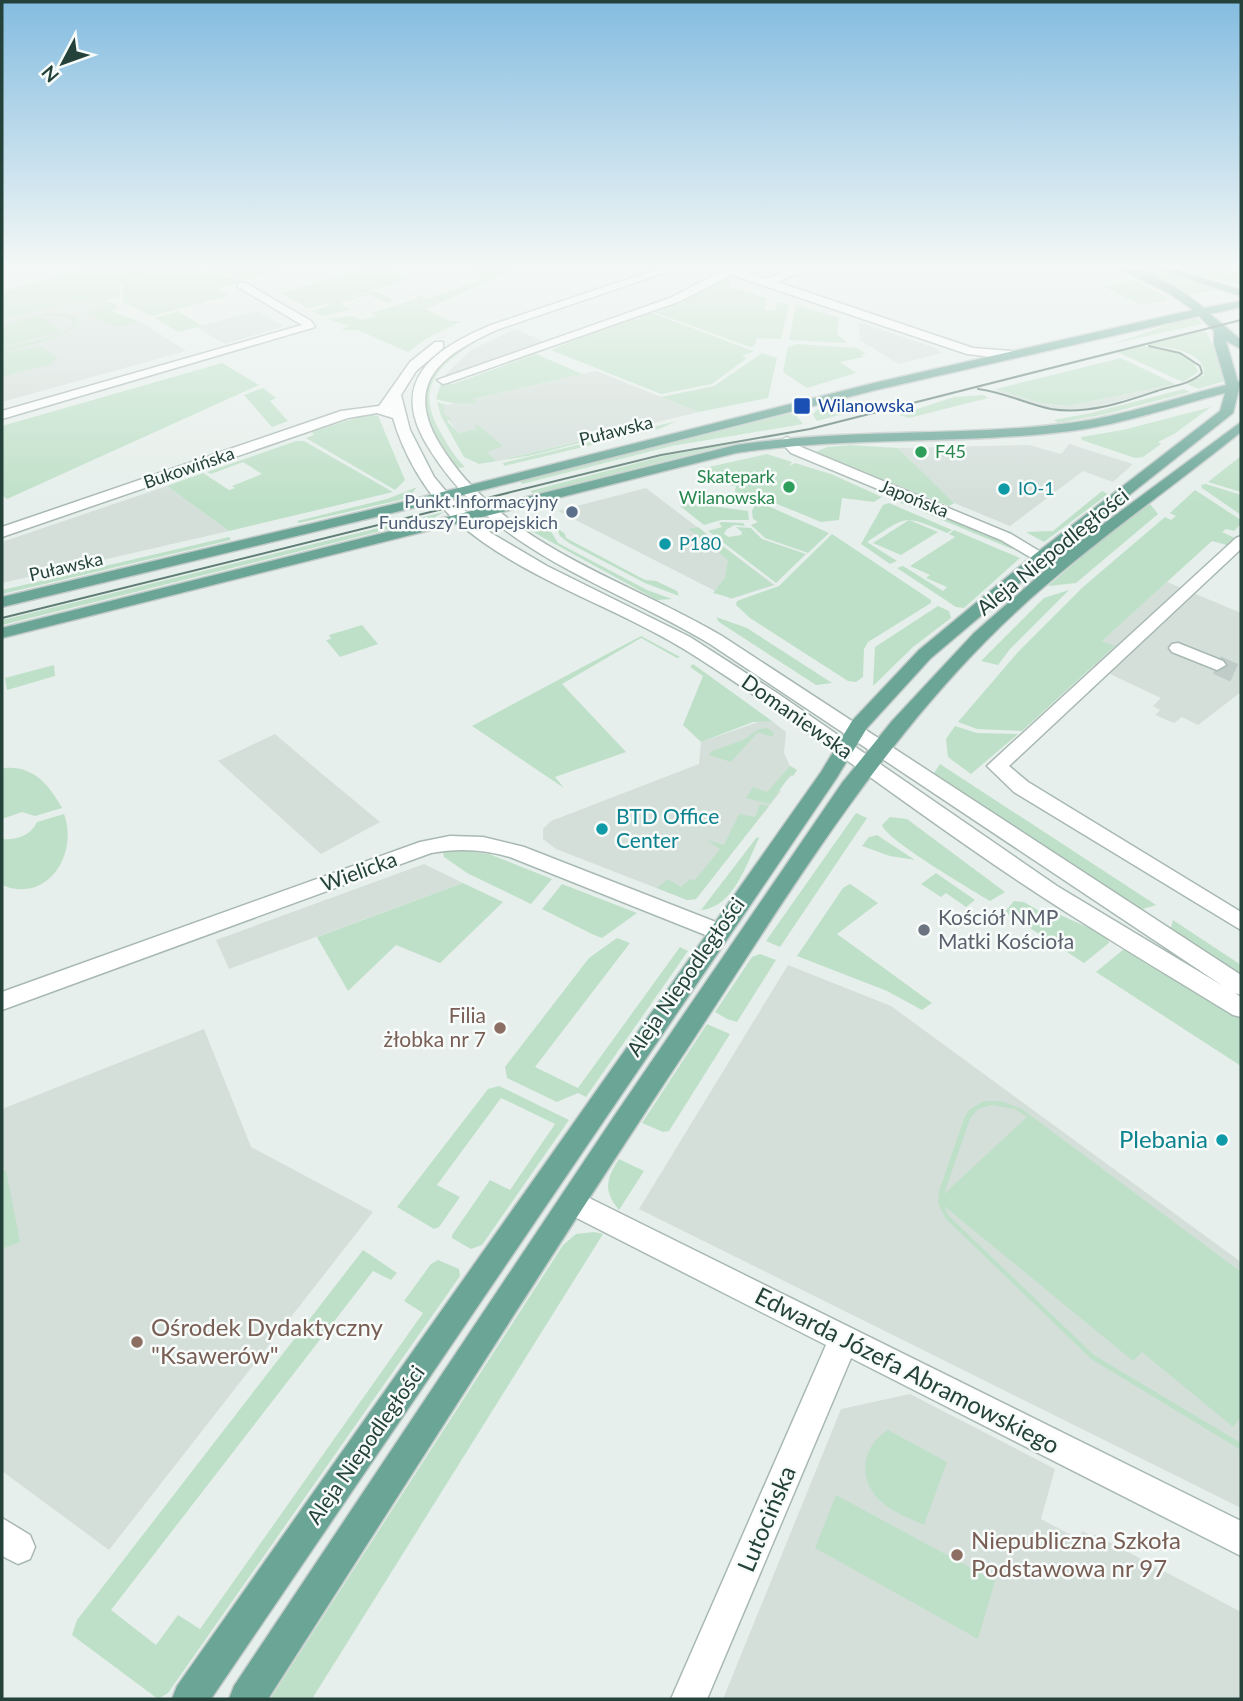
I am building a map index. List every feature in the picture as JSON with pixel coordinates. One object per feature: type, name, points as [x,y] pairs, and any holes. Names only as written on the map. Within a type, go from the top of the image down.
[{"type":"main road","name":"Puławska","points":[[2,602],[465,488],[810,415],[968,365],[1057,344]]},
{"type":"main road","points":[[2,633],[723,452],[787,441],[1013,432],[1081,426],[1131,415],[1239,385],[1223,344]]},
{"type":"main road","name":"Aleja Niepodległości","points":[[247,1699],[754,928],[861,749],[918,661],[1041,557],[1217,422],[1232,405],[1239,385]]},
{"type":"main road","points":[[810,415],[830,429],[917,429],[937,433]]},
{"type":"main road","name":"Aleja Niepodległości","points":[[190,1699],[718,932],[861,749],[945,673],[1030,590],[1241,426]]},
{"type":"street","points":[[2,415],[248,344]]},
{"type":"street","name":"Bukowińska","points":[[2,532],[346,414],[377,409],[396,397],[402,381],[415,363],[440,344]]},
{"type":"street","name":"Domaniewska","points":[[462,344],[437,361],[423,379],[419,390],[419,411],[422,422],[465,488],[488,512],[550,553],[715,640],[1024,875],[1241,1008]]},
{"type":"street","points":[[443,380],[546,344]]},
{"type":"street","points":[[952,344],[971,351],[1011,355]]},
{"type":"street","points":[[968,365],[971,351]]},
{"type":"street","name":"Domaniewska","points":[[396,397],[398,415],[428,479],[440,496],[463,518],[533,563],[682,640],[1028,848],[1241,986]]},
{"type":"street","name":"Bukowińska","points":[[377,409],[398,415]]},
{"type":"street","name":"Japońska","points":[[787,441],[799,451],[1006,537],[1041,557]]},
{"type":"street","points":[[1241,541],[997,766],[1021,787],[1241,922]]},
{"type":"street","points":[[1169,644],[1217,665]]},
{"type":"street","name":"Wielicka","points":[[2,1000],[427,847],[462,841],[482,842],[517,852],[718,932]]},
{"type":"street","name":"Edwarda Józefa Abramowskiego","points":[[573,1202],[1241,1539]]},
{"type":"street","name":"Lutocińska","points":[[689,1699],[844,1339]]},
{"type":"shaded area","points":[[2,344],[176,344],[186,351],[2,402]]},
{"type":"shaded area","points":[[483,344],[538,344],[443,377],[471,350]]},
{"type":"shaded area","points":[[867,344],[924,344],[942,353],[898,364]]},
{"type":"shaded area","points":[[596,371],[699,412],[496,461],[486,452],[480,426],[476,425],[478,429],[459,433],[441,411],[442,406]]},
{"type":"shaded area","points":[[1175,384],[1179,386],[1079,411],[1043,407],[996,392],[996,389],[1039,403],[1068,406]]},
{"type":"shaded area","name":"IO-1","points":[[1069,444],[1133,464],[1113,482],[1083,471],[1010,526],[954,503],[898,448],[1029,445],[1061,454]]},
{"type":"shaded area","points":[[167,486],[229,531],[2,583],[2,542]]},
{"type":"shaded area","name":"P180","points":[[646,488],[775,585],[731,599],[558,511]]},
{"type":"shaded area","points":[[1167,582],[1241,613],[1241,692],[1198,725],[1182,717],[1174,723],[1155,715],[1160,710],[1153,706],[1161,698],[1093,666],[1114,647],[1102,641]]},
{"type":"shaded area","points":[[764,720],[772,721],[786,732],[784,753],[790,766],[797,770],[778,790],[781,791],[696,899],[687,900],[556,849],[543,839],[543,829],[551,821],[699,764],[701,742]]},
{"type":"shaded area","points":[[275,734],[380,822],[321,854],[218,761]]},
{"type":"shaded area","points":[[424,864],[463,883],[229,969],[216,940]]},
{"type":"shaded area","points":[[788,965],[891,1006],[1241,1262],[1241,1508],[639,1209]]},
{"type":"shaded area","name":"Ośrodek Dydaktyczny \"Ksawerów\"","points":[[204,1029],[251,1147],[373,1212],[109,1550],[2,1471],[2,1109]]},
{"type":"shaded area","name":"Niepubliczna Szkoła Podstawowa nr 97","points":[[910,1394],[1055,1469],[1041,1519],[1077,1538],[1083,1531],[1093,1537],[1094,1534],[1241,1612],[1241,1699],[723,1699],[841,1409]]},
{"type":"green space","points":[[32,344],[5,352],[42,347],[57,358],[51,364],[2,377],[2,348]]},
{"type":"green space","points":[[391,344],[418,344],[408,352]]},
{"type":"green space","points":[[466,344],[472,344],[440,371],[430,392],[434,419],[450,448],[465,467],[458,468],[433,430],[425,399],[428,384],[451,356]]},
{"type":"green space","points":[[565,344],[735,344],[753,352],[742,356],[747,358],[712,384],[661,394],[551,350]]},
{"type":"green space","points":[[803,344],[857,348],[866,354],[840,362],[856,373],[807,388],[783,372],[788,347]]},
{"type":"green space","points":[[1212,344],[1219,357],[1225,381],[1198,389],[1187,384],[1204,375],[1198,360],[1183,351],[1147,345]]},
{"type":"green space","points":[[1140,346],[1165,349],[1183,355],[1190,359],[1198,372],[1183,382],[1117,352]]},
{"type":"green space","points":[[762,353],[777,358],[768,398],[699,412],[661,397],[714,386]]},
{"type":"green space","points":[[536,354],[582,374],[473,399],[477,403],[436,399],[441,383],[453,384]]},
{"type":"green space","points":[[1121,358],[1175,384],[1068,406],[1039,403],[996,389]]},
{"type":"green space","points":[[222,363],[259,385],[7,499],[2,495],[2,426]]},
{"type":"green space","points":[[263,388],[276,398],[270,401],[288,421],[272,427],[244,395]]},
{"type":"green space","points":[[1184,389],[1190,392],[1106,414],[1058,423],[1054,420],[1091,413]]},
{"type":"green space","points":[[984,395],[988,398],[909,418],[900,415],[905,411],[954,397]]},
{"type":"green space","points":[[437,402],[447,405],[443,406],[446,410],[442,411],[451,419],[447,421],[459,433],[477,429],[473,425],[478,425],[503,446],[487,452],[496,461],[660,422],[533,455],[479,464],[464,457],[441,416]]},
{"type":"green space","points":[[869,403],[853,407],[856,410],[873,406],[817,421],[813,415],[823,406],[830,404]]},
{"type":"green space","points":[[1211,407],[1174,434],[1158,442],[1161,444],[1143,457],[1135,458],[1082,440],[1081,437],[1123,430]]},
{"type":"green space","points":[[368,414],[378,416],[405,480],[395,490],[306,438],[314,435],[312,432]]},
{"type":"green space","points":[[795,414],[803,424],[672,446],[522,484],[520,481]]},
{"type":"green space","points":[[677,421],[659,429],[504,466],[503,463]]},
{"type":"green space","points":[[296,441],[304,441],[393,492],[229,531],[167,486],[203,473],[229,490],[235,488],[232,486],[262,474],[243,462],[211,474],[207,472]]},
{"type":"green space","points":[[740,442],[534,494],[530,491],[664,456]]},
{"type":"green space","points":[[851,445],[898,448],[954,503],[949,506],[816,452],[827,447]]},
{"type":"green space","points":[[767,454],[792,462],[789,466],[795,463],[831,474],[882,497],[874,502],[842,498],[839,520],[821,522],[760,497],[734,496],[736,486],[726,485],[726,482],[700,482],[704,468]]},
{"type":"green space","points":[[1241,456],[1241,492],[1208,482]]},
{"type":"green space","points":[[1206,484],[1241,495],[1241,515],[1202,488],[1201,485]]},
{"type":"green space","points":[[417,487],[410,496],[400,500],[299,523],[297,521],[387,499]]},
{"type":"green space","points":[[1195,490],[1241,520],[1241,524],[1234,531],[1226,529],[1222,532],[1235,538],[1227,545],[1212,541],[1102,641],[1115,646],[1022,731],[977,729],[958,722],[1018,652],[1083,587],[1165,517],[1171,520],[1176,516],[1170,513]]},
{"type":"green space","points":[[1102,491],[1108,494],[1044,542],[1026,532],[1053,531]]},
{"type":"green space","points":[[904,499],[1018,546],[1012,549],[899,502]]},
{"type":"green space","points":[[690,503],[748,511],[749,520],[721,520],[704,525],[680,506]]},
{"type":"green space","points":[[756,503],[829,533],[808,553],[765,538],[751,525],[758,522],[753,519],[752,511]]},
{"type":"green space","points":[[889,503],[952,530],[947,533],[913,521],[890,527],[867,542],[897,561],[890,564],[861,544],[883,505]]},
{"type":"green space","points":[[1150,504],[1158,514],[1076,583],[1048,586],[1093,547]]},
{"type":"green space","points":[[444,512],[434,518],[2,625],[2,620]]},
{"type":"green space","points":[[909,520],[938,532],[901,555],[873,543]]},
{"type":"green space","points":[[719,523],[743,523],[745,526],[734,525],[726,530],[724,534],[729,537],[741,535],[742,532],[736,527],[751,528],[762,539],[806,554],[776,583],[708,531],[722,527]]},
{"type":"green space","points":[[547,525],[558,543],[647,590],[672,599],[657,600],[522,526]]},
{"type":"green space","points":[[556,527],[566,538],[645,580],[656,581],[677,591],[679,596],[645,583],[569,543],[560,536]]},
{"type":"green space","points":[[698,527],[773,585],[732,598],[713,593],[725,578],[728,560],[689,529]]},
{"type":"green space","points":[[954,530],[1020,558],[964,608],[956,607],[897,568],[903,566],[943,591],[947,587],[926,578],[930,575],[910,566],[955,537],[949,534]]},
{"type":"green space","points":[[832,534],[931,600],[931,603],[868,642],[864,649],[863,677],[856,682],[848,681],[750,618],[736,605],[737,601],[779,586]]},
{"type":"green space","points":[[229,537],[231,540],[2,594],[2,590]]},
{"type":"green space","points":[[1069,590],[1010,649],[998,665],[981,661],[1044,598]]},
{"type":"green space","points":[[938,606],[949,611],[951,618],[913,647],[873,686],[875,647]]},
{"type":"green space","points":[[716,617],[747,628],[832,683],[816,685],[719,622]]},
{"type":"green space","points":[[362,625],[378,644],[340,657],[326,640],[331,639],[329,635]]},
{"type":"green space","points":[[641,636],[680,657],[677,658],[641,638],[562,684],[626,752],[555,777],[564,788],[472,726]]},
{"type":"green space","points":[[693,664],[772,721],[753,722],[701,742],[683,725],[703,676],[690,667]]},
{"type":"green space","points":[[54,665],[55,676],[7,690],[5,678]]},
{"type":"green space","points":[[955,726],[977,733],[1018,734],[971,774],[948,757],[946,739]]},
{"type":"green space","points":[[768,728],[774,733],[772,737],[758,732],[731,762],[709,755],[712,751],[743,740],[759,729]]},
{"type":"green space","points":[[940,764],[1156,905],[1143,909],[1132,905],[934,773]]},
{"type":"green space","points":[[790,766],[797,770],[793,776],[790,775],[770,804],[746,798],[753,787],[767,792]]},
{"type":"green space","points":[[2,769],[24,770],[40,779],[62,808],[35,816],[22,812],[2,819]]},
{"type":"green space","points":[[760,804],[769,806],[696,899],[687,900],[657,888],[668,879],[681,887],[691,879],[695,880],[720,849],[707,840],[724,845],[739,814],[755,817]]},
{"type":"green space","points":[[856,813],[867,818],[780,947],[766,941]]},
{"type":"green space","points":[[64,814],[67,845],[55,872],[45,882],[33,888],[18,889],[2,885],[2,839],[22,836],[31,831],[37,822]]},
{"type":"green space","points":[[890,817],[907,819],[1005,892],[990,901],[931,864],[887,832],[882,825]]},
{"type":"green space","points":[[877,835],[915,860],[890,856],[862,846],[869,837]]},
{"type":"green space","points":[[757,837],[759,838],[744,871],[730,893],[712,907],[701,910]]},
{"type":"green space","points":[[443,852],[489,854],[552,879],[531,904],[467,873],[444,857]]},
{"type":"green space","points":[[936,873],[975,900],[966,907],[946,893],[941,897],[921,884]]},
{"type":"green space","points":[[463,883],[503,902],[440,963],[396,945],[348,991],[317,937]]},
{"type":"green space","points":[[562,884],[637,913],[602,938],[594,935],[542,909]]},
{"type":"green space","points":[[850,884],[878,903],[837,934],[932,1003],[922,1010],[887,991],[797,956],[843,888]]},
{"type":"green space","points":[[1014,901],[1024,902],[1053,919],[1058,914],[1107,936],[1109,943],[1084,963],[1005,912]]},
{"type":"green space","points":[[1173,920],[1241,965],[1241,979],[1177,936],[1171,928]]},
{"type":"green space","points":[[617,938],[630,943],[535,1067],[578,1088],[680,947],[688,951],[586,1097],[578,1093],[557,1102],[507,1078],[505,1067],[589,958]]},
{"type":"green space","points":[[1124,949],[1131,950],[1241,1018],[1241,1066],[1096,972]]},
{"type":"green space","points":[[760,954],[776,960],[737,1022],[715,1012],[752,957]]},
{"type":"green space","points":[[707,1024],[730,1034],[669,1131],[663,1132],[642,1123]]},
{"type":"green space","points":[[499,1086],[569,1120],[482,1245],[471,1249],[452,1238],[452,1235],[490,1180],[510,1190],[555,1124],[501,1098],[437,1185],[460,1197],[439,1227],[434,1229],[397,1207],[488,1089]]},
{"type":"green space","points":[[984,1101],[1001,1101],[1022,1109],[1241,1272],[1241,1417],[1233,1427],[1142,1352],[1133,1361],[944,1206],[949,1216],[1094,1355],[1241,1443],[1241,1450],[1091,1359],[945,1218],[938,1203],[939,1191],[965,1116],[970,1109]],"holes":[[[992,1105],[1015,1109],[1027,1117],[944,1194],[970,1119],[978,1109]]]},
{"type":"green space","points":[[619,1159],[644,1171],[619,1210],[610,1197],[608,1185]]},
{"type":"green space","points":[[6,1170],[20,1242],[2,1249],[2,1172]]},
{"type":"green space","points":[[576,1234],[603,1234],[312,1699],[270,1699],[563,1245]]},
{"type":"green space","points":[[363,1250],[397,1273],[391,1280],[373,1271],[111,1610],[156,1645],[178,1615],[200,1629],[423,1313],[404,1301],[431,1264],[438,1260],[459,1269],[460,1276],[168,1693],[158,1699],[72,1635],[77,1620]]},
{"type":"green space","points":[[888,1430],[947,1462],[924,1525],[888,1507],[869,1486],[865,1465],[867,1455],[879,1437]]},
{"type":"green space","points":[[836,1495],[995,1581],[978,1639],[815,1548]]},
{"type":"tunnel","points":[[1217,665],[1241,676]]},
{"type":"tram line","points":[[2,618],[661,455],[810,429],[1145,344]]},
{"type":"tram line","points":[[978,389],[1051,409],[1078,410],[1132,399],[1187,382],[1202,373],[1200,366],[1180,353],[1149,346]]},
{"type":"place","name":"Wilanowska","points":[[802,406]]},
{"type":"place","name":"F45","points":[[921,452]]},
{"type":"place","name":"Skatepark Wilanowska","points":[[789,487]]},
{"type":"place","name":"IO-1","points":[[1004,489]]},
{"type":"place","name":"Punkt Informacyjny Funduszy Europejskich","points":[[572,512]]},
{"type":"place","name":"P180","points":[[665,544]]},
{"type":"place","name":"BTD Office Center","points":[[602,829]]},
{"type":"place","name":"Kościół NMP Matki Kościoła","points":[[924,930]]},
{"type":"place","name":"Filia żłobka nr 7","points":[[500,1028]]},
{"type":"place","name":"Plebania","points":[[1222,1140]]},
{"type":"place","name":"Ośrodek Dydaktyczny \"Ksawerów\"","points":[[137,1342]]},
{"type":"place","name":"Niepubliczna Szkoła Podstawowa nr 97","points":[[957,1555]]}]
